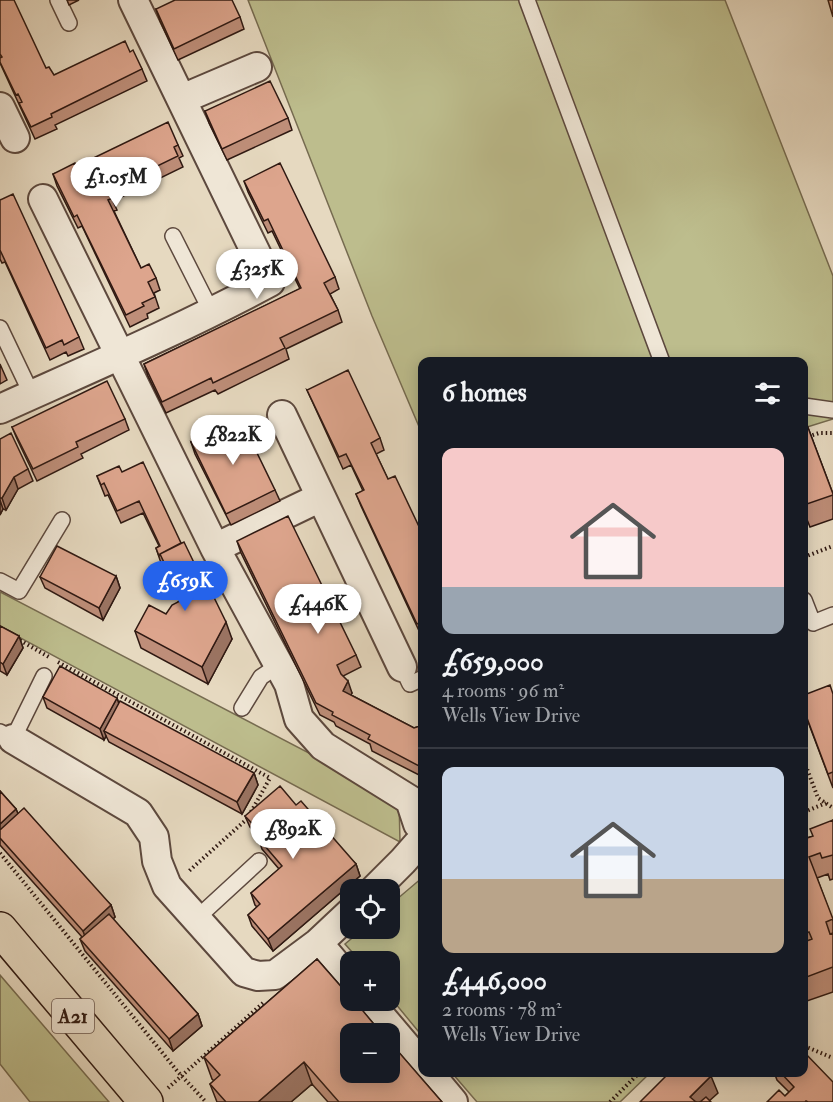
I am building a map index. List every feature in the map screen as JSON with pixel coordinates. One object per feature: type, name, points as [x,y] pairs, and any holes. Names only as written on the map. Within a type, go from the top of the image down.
[{"type":"main road","name":"A21","points":[[0,929],[156,1095]]},
{"type":"street","points":[[0,409],[119,357],[212,313],[270,282],[133,0]]},
{"type":"street","points":[[182,99],[257,67]]},
{"type":"street","points":[[0,107],[15,138]]},
{"type":"street","points":[[43,199],[215,548],[289,684],[299,719],[323,746],[410,800],[418,834],[403,861],[385,879]]},
{"type":"street","points":[[282,415],[321,497],[412,672]]},
{"type":"street","points":[[215,548],[321,497]]},
{"type":"street","points":[[7,735],[138,813],[154,837],[157,861],[169,888],[244,972],[258,976],[275,975],[318,944],[340,923]]},
{"type":"street","points":[[318,944],[340,969]]},
{"type":"street","points":[[376,1011],[418,1060]]},
{"type":"street","points":[[432,1077],[453,1102]]},
{"type":"lane","points":[[58,0],[69,23]]},
{"type":"lane","points":[[527,0],[660,357]]},
{"type":"lane","points":[[173,236],[212,313]]},
{"type":"lane","points":[[0,328],[32,395]]},
{"type":"lane","points":[[808,407],[833,410]]},
{"type":"lane","points":[[0,581],[19,591],[62,520]]},
{"type":"lane","points":[[808,610],[813,623],[833,615]]},
{"type":"lane","points":[[242,708],[261,677],[279,665]]},
{"type":"lane","points":[[7,735],[44,676]]},
{"type":"lane","points":[[196,918],[259,861]]},
{"type":"path","points":[[808,437],[819,433],[833,434]]},
{"type":"path","points":[[808,555],[833,546]]},
{"type":"path","points":[[10,635],[270,778],[247,819],[169,888]]},
{"type":"path","points":[[808,771],[818,798],[833,808]]},
{"type":"path","points":[[808,810],[826,803]]},
{"type":"path","points":[[0,853],[182,1076],[206,1102]]},
{"type":"path","points":[[156,1095],[182,1076],[263,1002],[265,975]]},
{"type":"path","points":[[808,1048],[833,1058]]},
{"type":"path","points":[[610,1102],[635,1077]]},
{"type":"green space","points":[[248,0],[725,0],[833,276],[833,419],[808,427],[808,357],[418,357],[418,424],[372,316]]},
{"type":"green space","points":[[0,592],[399,800],[400,842],[0,627]]},
{"type":"green space","points":[[418,881],[418,1031],[400,1009],[400,951],[351,951],[345,944],[351,939],[400,939],[400,897]]},
{"type":"green space","points":[[0,975],[109,1102],[30,1102],[0,1064]]},
{"type":"green space","points":[[455,1077],[646,1077],[620,1102],[477,1102]]},
{"type":"building","points":[[0,0],[14,0],[46,68],[49,67],[54,75],[125,41],[130,52],[133,50],[142,69],[51,114],[52,117],[31,127],[19,103],[22,102],[18,94],[16,95],[0,62],[2,57],[0,54]]},
{"type":"building","points":[[175,0],[232,0],[240,17],[174,49],[156,9]]},
{"type":"building","points":[[828,0],[833,0],[833,17]]},
{"type":"building","points":[[270,81],[288,118],[222,149],[205,111]]},
{"type":"building","points":[[168,122],[178,145],[174,147],[178,156],[108,190],[113,198],[108,200],[141,268],[149,264],[156,278],[148,282],[155,297],[142,303],[144,306],[126,315],[77,215],[74,217],[53,174],[75,163],[77,166]]},
{"type":"building","points":[[280,163],[335,277],[324,283],[338,310],[280,338],[285,348],[213,383],[211,378],[162,402],[144,364],[301,288],[268,219],[264,221],[244,181]]},
{"type":"building","points":[[13,194],[79,337],[64,345],[62,340],[46,348],[0,250],[0,200]]},
{"type":"building","points":[[348,370],[380,438],[371,443],[388,479],[395,476],[418,524],[417,624],[356,494],[364,490],[346,454],[339,457],[307,390]]},
{"type":"building","points":[[107,381],[125,419],[76,442],[78,447],[33,469],[12,427]]},
{"type":"building","points":[[240,418],[275,490],[226,514],[191,442]]},
{"type":"building","points":[[808,428],[833,495],[808,504]]},
{"type":"building","points":[[11,433],[28,469],[14,477],[0,498],[0,439]]},
{"type":"building","points":[[143,462],[181,543],[159,556],[156,548],[160,546],[139,501],[117,511],[104,483],[101,485],[97,476],[119,466],[122,472]]},
{"type":"building","points":[[288,516],[356,655],[337,665],[341,674],[348,681],[343,691],[414,728],[418,727],[418,765],[368,739],[370,735],[332,715],[333,712],[316,703],[237,541]]},
{"type":"building","points":[[184,542],[226,622],[202,667],[135,631],[149,605],[166,614],[172,605],[182,600],[160,554]]},
{"type":"building","points":[[57,546],[116,576],[99,608],[40,577]]},
{"type":"building","points":[[0,626],[19,636],[3,664],[0,662]]},
{"type":"building","points":[[60,666],[117,698],[100,729],[43,697]]},
{"type":"building","points":[[830,685],[833,694],[833,772],[828,774],[808,721],[808,693]]},
{"type":"building","points":[[120,701],[254,773],[237,802],[104,731]]},
{"type":"building","points":[[280,786],[296,805],[301,801],[356,864],[268,939],[248,915],[260,904],[251,893],[282,866],[258,838],[262,834],[245,816]]},
{"type":"building","points":[[0,791],[16,809],[0,824]]},
{"type":"building","points":[[24,808],[111,905],[83,931],[0,838],[0,830]]},
{"type":"building","points":[[833,820],[833,855],[822,858],[820,853],[809,857],[833,919],[826,922],[830,934],[833,933],[833,967],[808,976],[808,940],[812,939],[808,932],[808,838],[813,836],[810,829]]},
{"type":"building","points":[[109,914],[198,1014],[169,1039],[80,939]]},
{"type":"building","points":[[317,959],[340,985],[340,1011],[363,1011],[373,1023],[340,1023],[340,1083],[400,1083],[400,1054],[442,1102],[339,1102],[304,1062],[258,1102],[226,1102],[210,1084],[220,1075],[204,1057]]},
{"type":"building","points":[[808,1056],[833,1082],[833,1102],[767,1102],[779,1090],[785,1096],[794,1087],[785,1077],[808,1077]]},
{"type":"building","points":[[665,1077],[710,1077],[690,1097],[696,1102],[640,1102]]},
{"type":"building","points":[[706,1097],[711,1102],[700,1102]]}]
